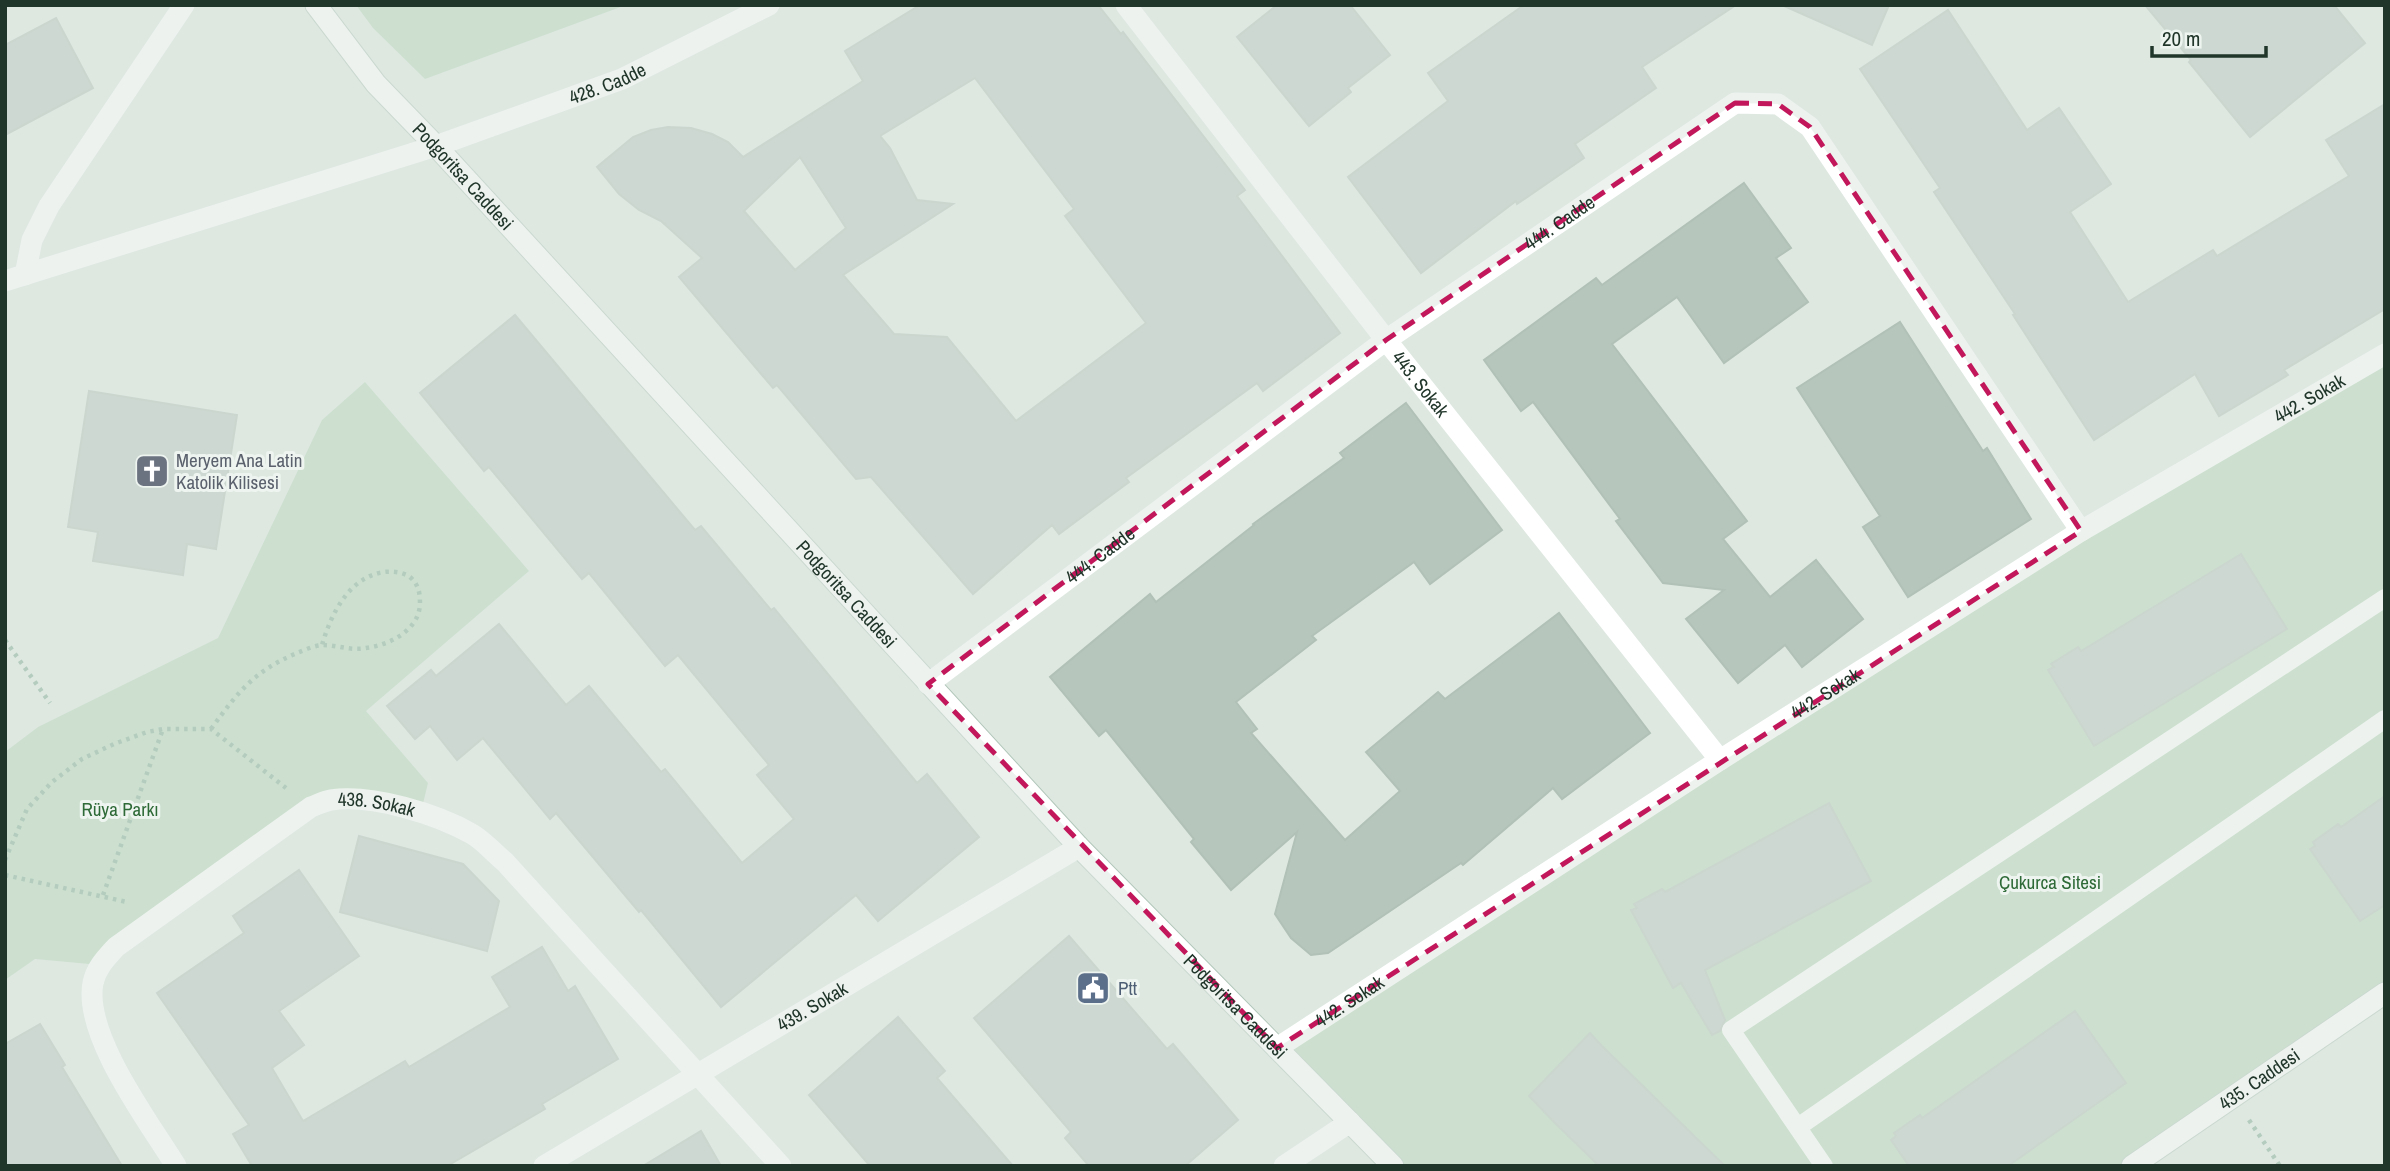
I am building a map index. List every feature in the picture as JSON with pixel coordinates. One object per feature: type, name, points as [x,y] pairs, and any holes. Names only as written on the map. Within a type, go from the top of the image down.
[{"type":"street","points":[[15,278],[48,206],[184,5]]},
{"type":"street","name":"Podgoritsa Caddesi","points":[[316,5],[376,84],[436,146],[1079,847],[1393,1166]]},
{"type":"street","name":"428. Cadde","points":[[15,278],[436,146],[622,79],[769,5]]},
{"type":"street","name":"443. Sokak","points":[[1126,5],[1386,340],[1720,760]]},
{"type":"street","name":"444. Cadde","points":[[928,684],[1386,340],[1735,103],[1777,104],[1810,127],[2081,531]]},
{"type":"street","name":"442. Sokak","points":[[1277,1048],[1720,760],[2081,531],[2385,354]]},
{"type":"street","name":"438. Sokak","points":[[176,1166],[122,1078],[100,1034],[92,1005],[93,983],[100,965],[116,947],[164,912],[311,807],[328,800],[365,800],[422,812],[474,835],[505,862],[781,1166]]},
{"type":"street","name":"439. Sokak","points":[[544,1166],[1079,847]]},
{"type":"street","name":"435. Caddesi","points":[[2132,1166],[2385,993]]},
{"type":"street","points":[[1284,1166],[1350,1122]]},
{"type":"lane","points":[[1824,1166],[1731,1030],[2385,598]]},
{"type":"lane","points":[[1798,1127],[2385,719]]},
{"type":"path","points":[[211,729],[239,690],[267,668],[321,645],[365,649],[401,636],[419,615],[420,594],[416,583],[406,574],[390,571],[362,579],[336,609],[321,645]]},
{"type":"path","points":[[5,640],[50,704]]},
{"type":"path","points":[[103,895],[163,729]]},
{"type":"path","points":[[5,860],[27,809],[52,782],[82,759],[114,744],[163,729],[211,729],[311,807]]},
{"type":"path","points":[[5,874],[103,895],[164,912]]},
{"type":"path","points":[[2233,1096],[2280,1166]]},
{"type":"highlighted area","points":[[1735,103],[1778,104],[1810,127],[2081,531],[1277,1048],[928,684],[1386,340]]},
{"type":"green space","points":[[356,5],[626,5],[425,79],[373,28]]},
{"type":"green space","name":"Çukurca Sitesi","points":[[2385,354],[2385,993],[2132,1166],[1393,1166],[1277,1048],[1720,760]]},
{"type":"green space","name":"Rüya Parkı","points":[[365,382],[529,571],[366,711],[428,783],[421,812],[328,800],[100,965],[35,959],[5,980],[5,752],[38,727],[218,638],[322,420]]},
{"type":"building","points":[[920,5],[1098,5],[1121,34],[1123,32],[1245,190],[1237,196],[1340,333],[1263,391],[1257,383],[1126,478],[1129,482],[1059,534],[1052,525],[973,594],[871,477],[856,479],[777,385],[773,388],[679,277],[702,258],[661,221],[639,210],[619,194],[597,167],[633,137],[668,127],[691,128],[712,134],[728,142],[743,157],[863,81],[845,51]],"holes":[[[975,78],[1074,209],[1065,216],[1146,323],[1016,421],[947,337],[894,334],[843,275],[953,204],[917,200],[890,148],[880,136]],[[800,157],[846,228],[795,270],[744,211]]]},
{"type":"building","points":[[1277,5],[1350,5],[1390,55],[1348,88],[1351,92],[1309,126],[1237,37]]},
{"type":"building","points":[[1524,5],[1736,5],[1642,67],[1656,88],[1575,144],[1584,158],[1517,204],[1516,201],[1421,273],[1348,177],[1448,101],[1428,73]]},
{"type":"building","points":[[1782,5],[1889,5],[1872,45]]},
{"type":"building","points":[[2145,5],[2334,5],[2365,43],[2250,137]]},
{"type":"building","points":[[1948,10],[2027,130],[2059,108],[2111,184],[2070,212],[2128,302],[2213,250],[2217,256],[2349,176],[2326,140],[2385,104],[2385,309],[2284,370],[2288,375],[2219,416],[2195,374],[2094,440],[1934,192],[1940,188],[1860,69]]},
{"type":"building","points":[[56,18],[93,88],[5,135],[5,45]]},
{"type":"building","points":[[1744,183],[1791,248],[1776,258],[1808,302],[1724,363],[1677,297],[1612,344],[1747,521],[1723,539],[1770,597],[1816,560],[1863,619],[1802,667],[1785,645],[1738,683],[1686,619],[1724,590],[1663,583],[1616,521],[1620,519],[1533,402],[1521,411],[1484,360],[1596,278],[1602,285]]},
{"type":"building","points":[[515,315],[695,530],[701,526],[771,610],[774,608],[917,783],[927,774],[979,837],[878,921],[856,895],[721,1007],[556,813],[550,819],[483,738],[457,760],[430,726],[415,739],[387,706],[431,670],[436,676],[499,624],[566,705],[589,686],[661,772],[665,769],[742,863],[794,819],[757,775],[769,765],[678,655],[665,666],[589,573],[582,579],[489,467],[484,471],[420,393]]},
{"type":"building","points":[[1900,322],[1983,451],[1987,448],[2031,519],[1908,597],[1863,527],[1880,516],[1797,388]]},
{"type":"building","name":"Meryem Ana Latin Katolik Kilisesi","points":[[89,391],[237,415],[216,549],[187,544],[183,575],[93,561],[98,532],[68,527]]},
{"type":"building","points":[[1406,403],[1502,530],[1430,584],[1414,562],[1312,636],[1316,640],[1236,702],[1257,729],[1251,733],[1345,840],[1400,791],[1366,752],[1438,692],[1445,699],[1559,613],[1650,733],[1562,799],[1553,788],[1463,865],[1461,863],[1328,953],[1311,955],[1291,938],[1275,914],[1297,832],[1231,890],[1191,842],[1194,839],[1106,730],[1099,736],[1050,677],[1150,594],[1156,602],[1253,524],[1344,458],[1340,453]]},
{"type":"building","points":[[2241,554],[2287,629],[2094,746],[2048,670],[2054,667],[2051,664],[2078,647],[2081,651]]},
{"type":"building","points":[[2385,796],[2385,905],[2360,921],[2310,849],[2315,846],[2313,842],[2338,824],[2341,827]]},
{"type":"building","points":[[1829,803],[1871,881],[1705,970],[1725,1020],[1720,1031],[1712,1035],[1681,983],[1673,988],[1631,910],[1637,908],[1634,904],[1662,889],[1665,892]]},
{"type":"building","points":[[359,836],[463,864],[499,901],[487,951],[340,912]]},
{"type":"building","points":[[299,870],[359,956],[279,1011],[304,1045],[272,1068],[303,1121],[405,1061],[409,1067],[510,1007],[492,977],[542,947],[568,991],[575,986],[618,1059],[542,1104],[545,1109],[447,1166],[252,1166],[233,1134],[249,1125],[157,993],[244,933],[233,916]]},
{"type":"building","points":[[1069,936],[1167,1049],[1173,1044],[1238,1120],[1185,1166],[1089,1166],[1065,1138],[1071,1132],[974,1018]]},
{"type":"building","points":[[2075,1011],[2126,1083],[2008,1166],[1909,1166],[1891,1140],[1896,1136],[1894,1133],[1920,1115],[1922,1118]]},
{"type":"building","points":[[898,1017],[945,1071],[937,1078],[1013,1166],[870,1166],[809,1095]]},
{"type":"building","points":[[40,1024],[65,1065],[62,1067],[122,1166],[5,1166],[5,1044]]},
{"type":"building","points":[[1590,1033],[1725,1166],[1599,1166],[1554,1122],[1529,1096]]},
{"type":"building","points":[[701,1131],[721,1166],[643,1166]]},
{"type":"place","name":"Meryem Ana Latin Katolik Kilisesi","points":[[152,471]]},
{"type":"place","name":"Ptt","points":[[1093,988]]}]
